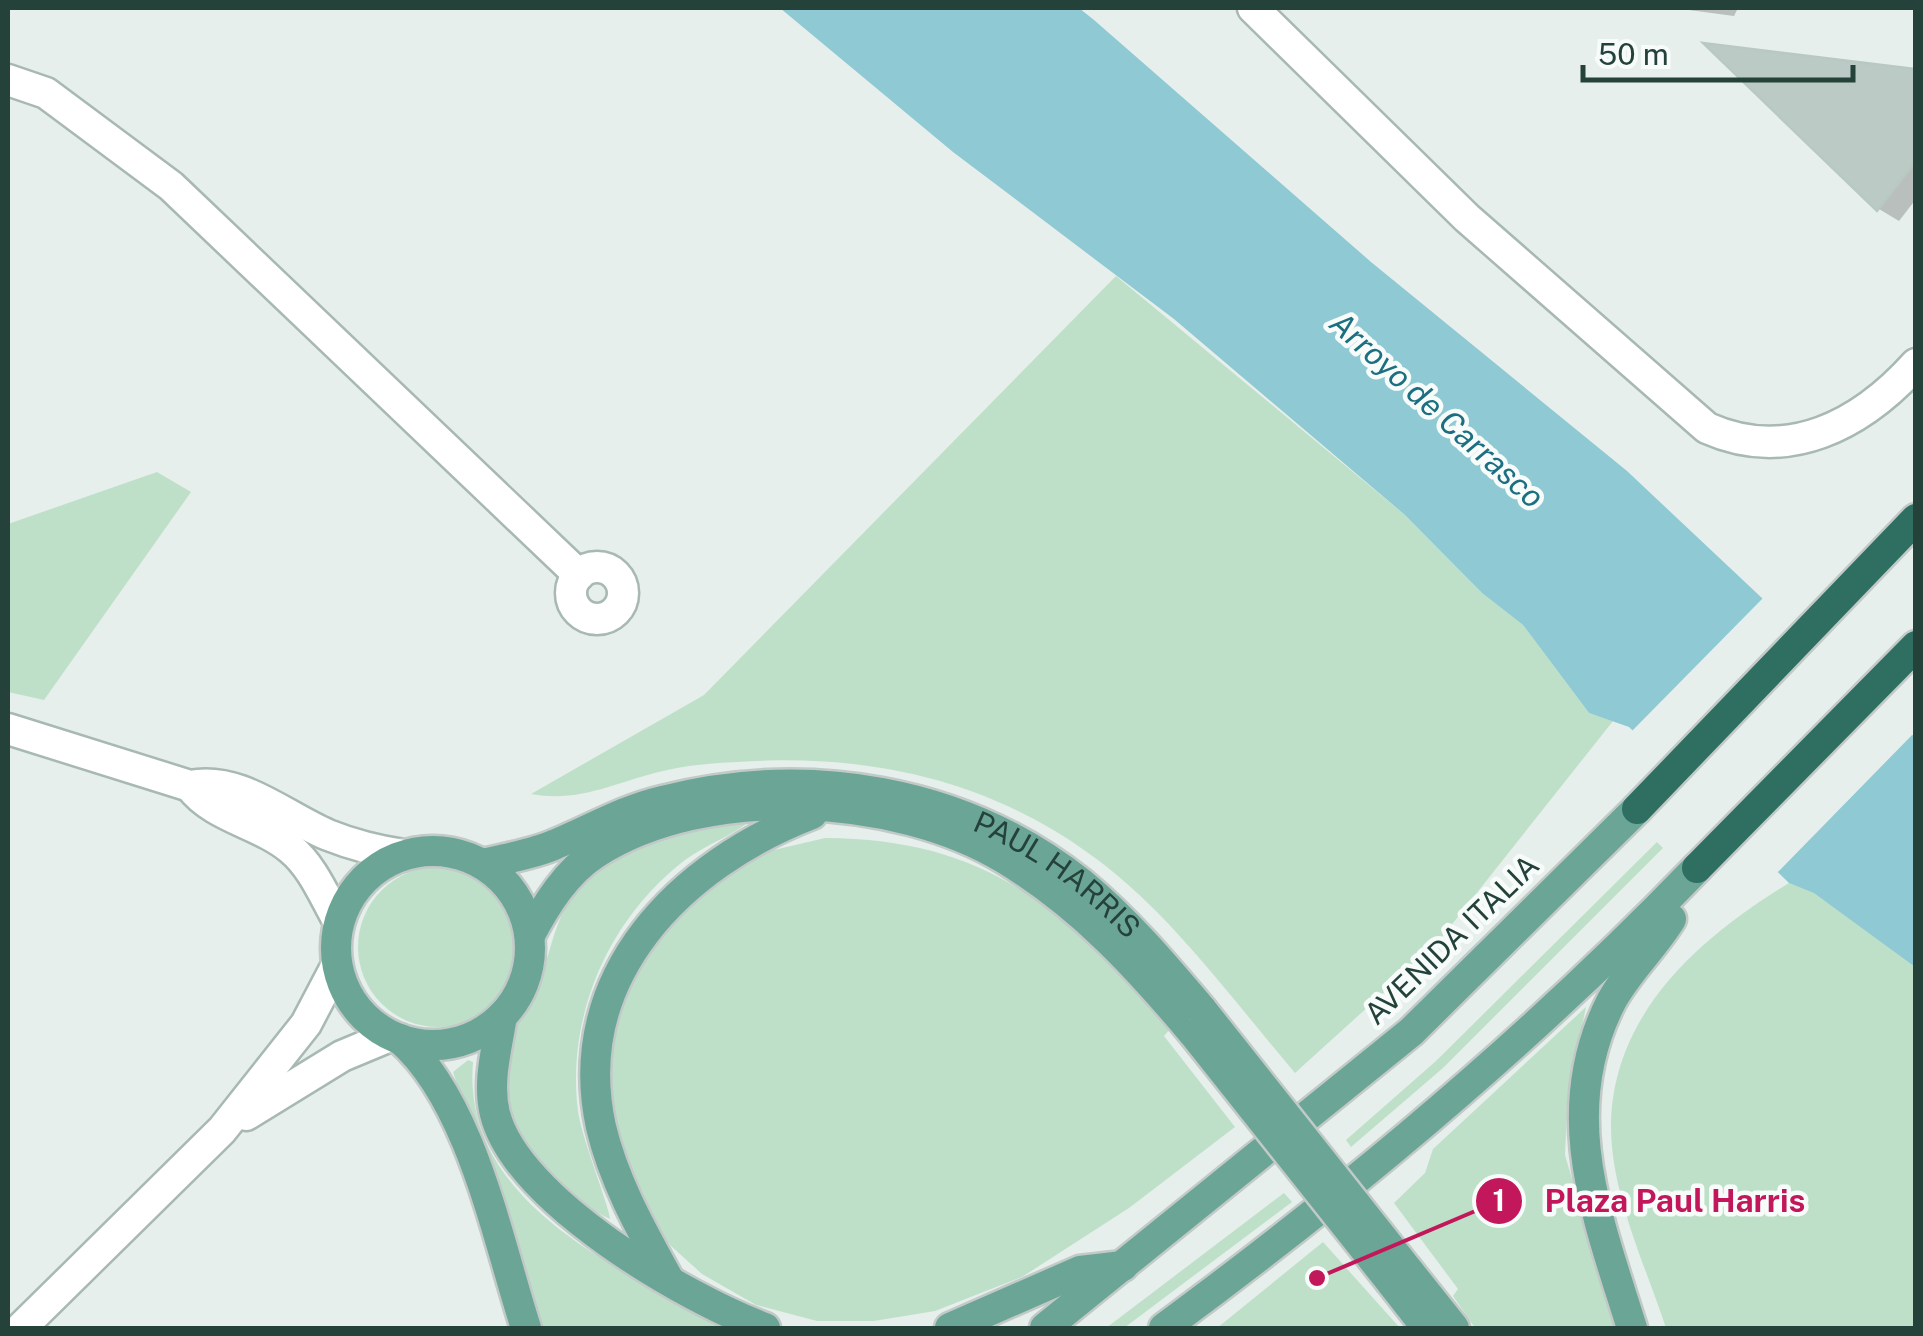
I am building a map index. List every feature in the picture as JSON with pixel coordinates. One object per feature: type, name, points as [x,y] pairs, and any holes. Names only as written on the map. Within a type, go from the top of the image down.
[{"type":"highway","name":"AVENIDA ITALIA","points":[[1637,809],[1916,519]]},
{"type":"highway","points":[[1697,868],[1916,646]]},
{"type":"main road","name":"PAUL HARRIS","points":[[482,864],[554,846],[617,815],[711,790],[780,782],[911,797],[1006,833],[1080,882],[1146,943],[1198,1022],[1399,1276],[1454,1328]]},
{"type":"main road","points":[[670,1280],[614,1170],[601,1124],[596,1077],[602,1029],[613,992],[630,952],[655,916],[689,882],[782,826],[832,807]]},
{"type":"main road","name":"PAUL HARRIS","points":[[530,935],[571,874],[593,854],[619,840],[672,819],[719,810],[832,807],[944,829],[1002,857],[1071,903],[1198,1022]]},
{"type":"main road","name":"AVENIDA ITALIA","points":[[1045,1328],[1411,1032],[1637,809]]},
{"type":"main road","points":[[526,1328],[454,1110],[425,1061],[355,1007],[337,965],[339,922],[364,881],[404,855],[430,850],[482,864],[505,882],[522,907],[530,935],[525,979],[502,1016],[492,1089],[496,1116],[509,1147],[552,1199],[722,1312],[765,1328]]},
{"type":"main road","points":[[1164,1328],[1285,1239],[1454,1102],[1617,951],[1697,868]]},
{"type":"main road","points":[[1632,1328],[1583,1159],[1590,1058],[1612,1002],[1668,924],[1697,868]]},
{"type":"main road","points":[[395,1038],[421,1044],[465,1040],[502,1016]]},
{"type":"main road","points":[[950,1328],[1080,1272],[1126,1266]]},
{"type":"main road","name":"PAUL HARRIS","points":[[1399,1276],[1427,1328]]},
{"type":"street","points":[[1253,8],[1467,218],[1707,428],[1734,440],[1768,445],[1810,438],[1849,422],[1890,392],[1916,364]]},
{"type":"street","points":[[8,80],[46,93],[171,186],[579,575]]},
{"type":"street","points":[[8,729],[190,786],[212,782],[231,787],[329,835],[372,850],[404,855]]},
{"type":"street","points":[[190,786],[202,802],[259,827],[292,850],[339,922]]},
{"type":"street","points":[[21,1328],[222,1130],[306,1024],[337,965]]},
{"type":"street","points":[[222,1130],[342,1056],[395,1038]]},
{"type":"green space","points":[[1116,276],[1405,515],[1482,593],[1523,625],[1589,713],[1613,721],[1434,947],[1295,1073],[1175,931],[1113,872],[1066,838],[1017,810],[965,789],[856,764],[798,760],[691,766],[582,794],[531,794],[704,695]]},
{"type":"green space","points":[[157,472],[191,492],[44,700],[8,692],[8,524]]},
{"type":"green space","points":[[750,821],[685,860],[658,884],[635,910],[598,972],[579,1040],[576,1075],[584,1137],[610,1219],[558,1185],[517,1134],[502,1089],[515,1028],[540,982],[564,910],[592,873],[646,843],[688,831]]},
{"type":"green space","points":[[825,838],[883,842],[935,852],[980,868],[1021,890],[1096,950],[1171,1028],[1164,1036],[1235,1127],[1129,1208],[1022,1277],[935,1311],[874,1321],[817,1321],[756,1305],[702,1274],[671,1246],[645,1213],[609,1115],[610,1043],[627,982],[689,897],[761,853]]},
{"type":"green space","points":[[1657,842],[1663,848],[1443,1068],[1351,1147],[1346,1140],[1436,1061]]},
{"type":"green space","points":[[438,867],[469,873],[494,891],[512,916],[518,947],[512,978],[494,1003],[469,1021],[438,1027],[407,1021],[382,1003],[364,978],[358,947],[364,916],[382,891],[407,873]]},
{"type":"green space","points":[[1789,883],[1814,892],[1915,967],[1915,1328],[1666,1328],[1622,1201],[1611,1123],[1616,1083],[1645,1012],[1695,953]]},
{"type":"green space","points":[[1586,1007],[1568,1094],[1565,1155],[1616,1328],[1475,1328],[1453,1296],[1458,1289],[1394,1203],[1425,1173],[1433,1149]]},
{"type":"green space","points":[[468,1060],[473,1062],[476,1112],[493,1156],[522,1195],[558,1228],[600,1257],[731,1328],[539,1328],[453,1072]]},
{"type":"green space","points":[[1284,1193],[1292,1202],[1124,1328],[1106,1328]]},
{"type":"green space","points":[[1323,1242],[1400,1328],[1217,1328]]},
{"type":"water","name":"Arroyo de Carrasco","points":[[780,8],[1079,8],[1094,20],[1371,262],[1627,471],[1885,714],[1915,737],[1915,967],[1814,893],[1789,883],[1629,727],[1589,713],[1523,625],[1482,593],[1405,515],[1174,319],[953,152]]},
{"type":"pier","points":[[1766,595],[1916,731],[1774,876],[1629,734]]},
{"type":"building","points":[[1703,43],[1916,69],[1916,161],[1877,211]]},
{"type":"place","name":"Plaza Paul Harris","points":[[1317,1278]]}]
